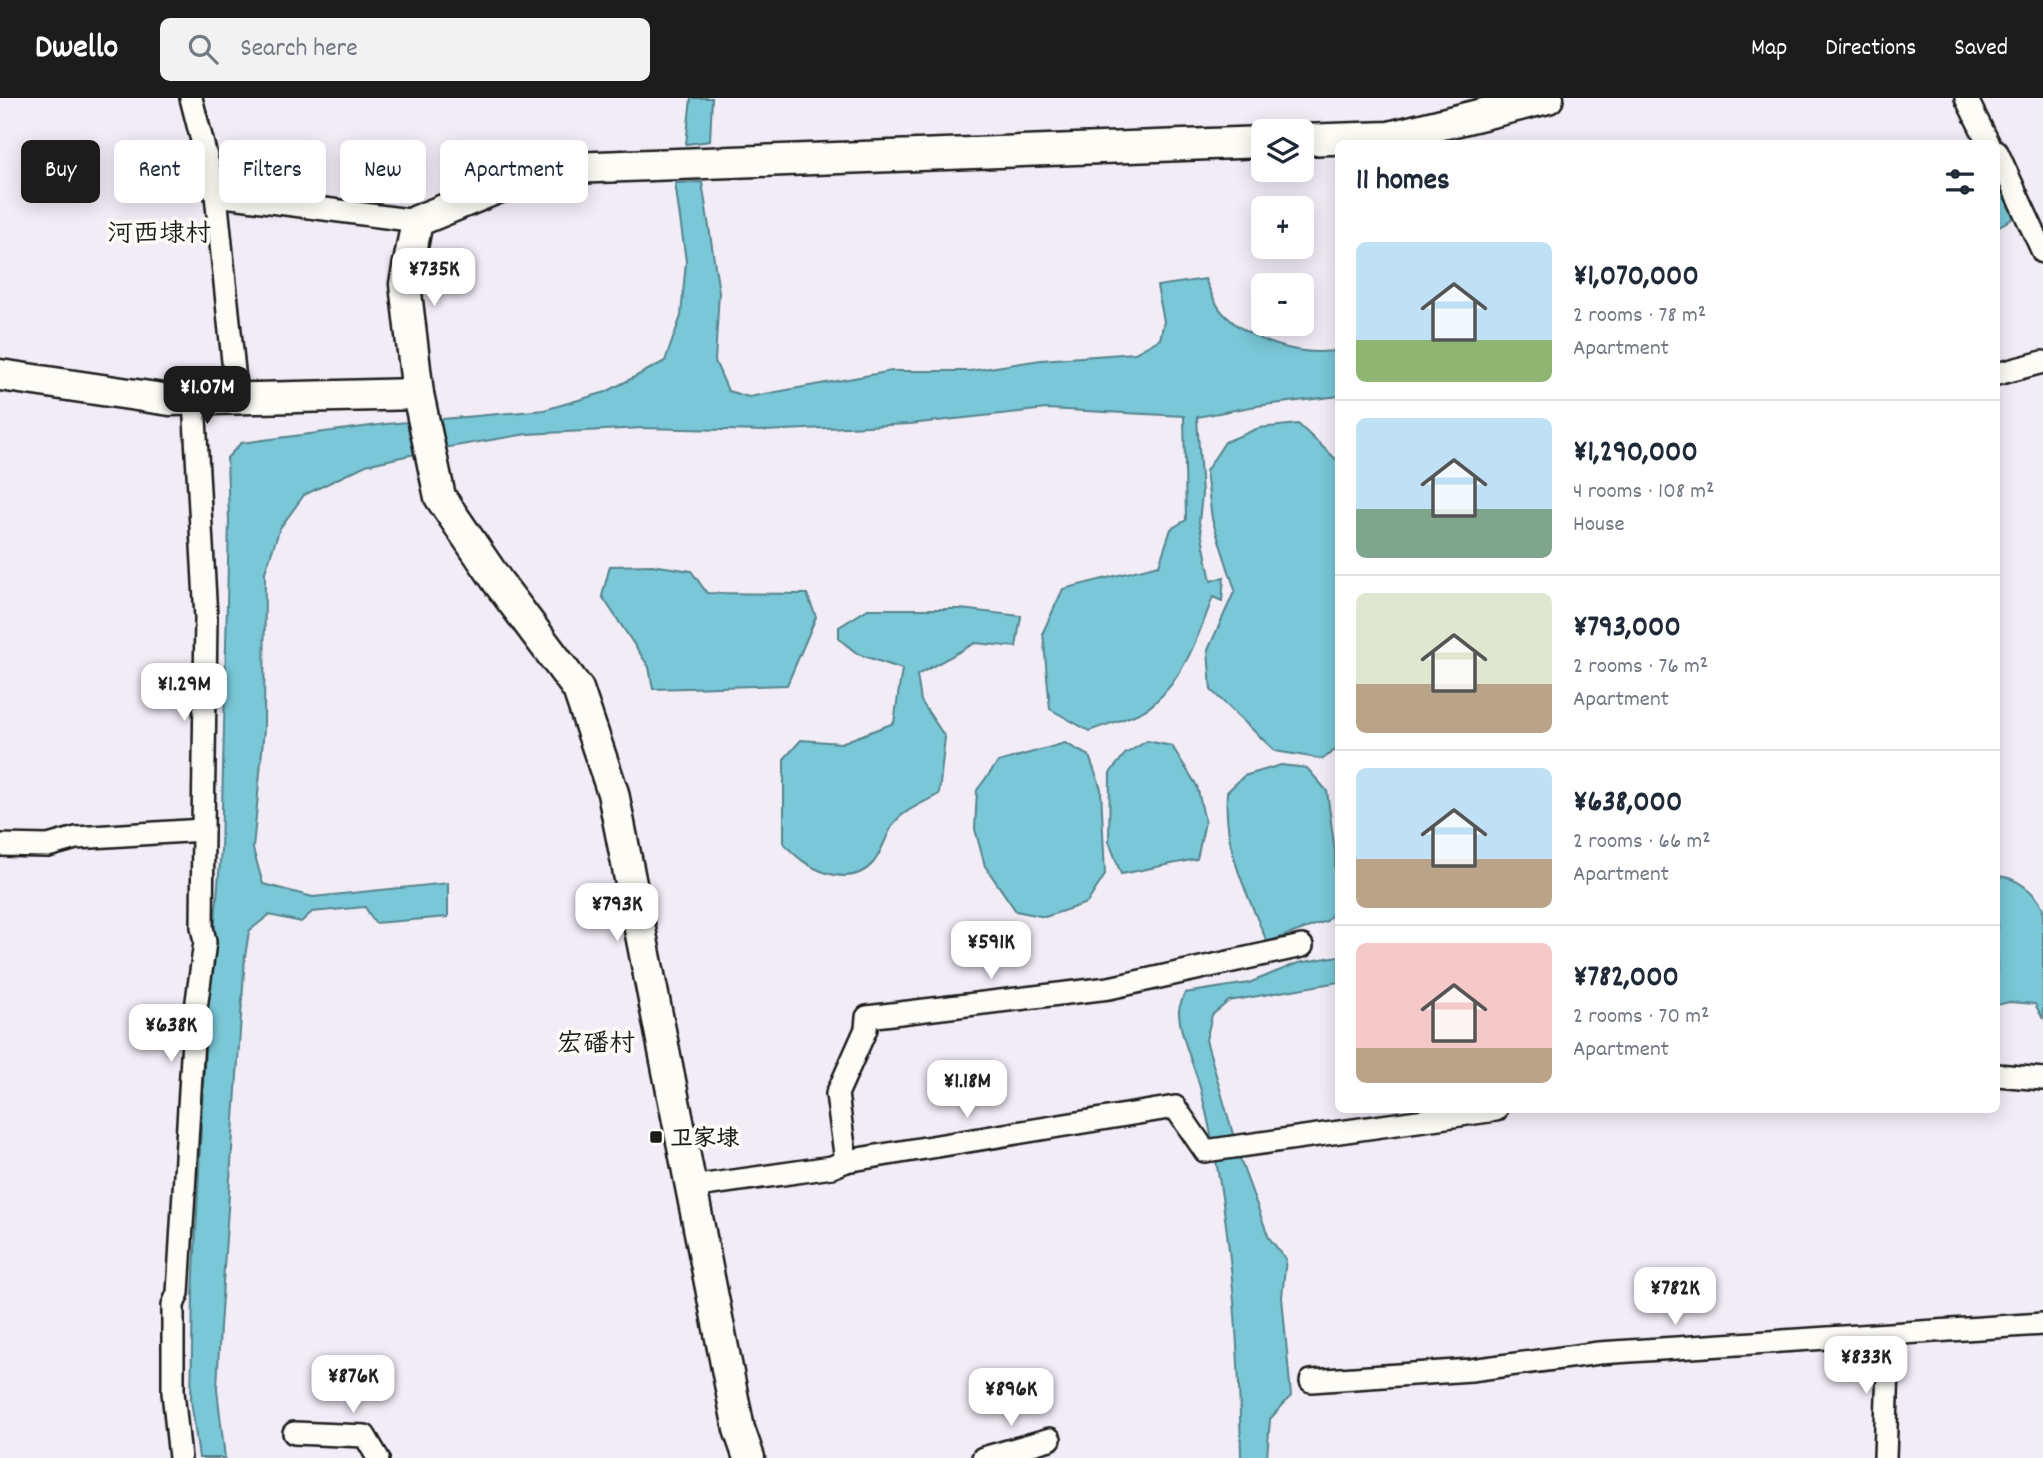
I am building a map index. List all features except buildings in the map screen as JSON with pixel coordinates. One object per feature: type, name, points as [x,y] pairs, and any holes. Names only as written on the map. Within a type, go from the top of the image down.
[{"type":"street","points":[[191,98],[216,195],[237,400]]},
{"type":"street","points":[[1314,140],[1389,137],[1548,98]]},
{"type":"street","points":[[1966,98],[1987,140]]},
{"type":"street","points":[[216,195],[416,221],[544,169],[1251,142]]},
{"type":"street","points":[[2000,159],[2043,252]]},
{"type":"street","points":[[416,221],[405,284],[420,403],[440,497],[498,582],[578,688],[613,793],[738,1429],[749,1458]]},
{"type":"street","points":[[2000,373],[2043,362]]},
{"type":"street","points":[[0,375],[170,400],[420,403]]},
{"type":"street","points":[[180,1458],[173,1392],[173,1305],[178,1293],[194,1023],[205,942],[202,927],[206,618],[194,400]]},
{"type":"street","points":[[0,845],[48,846],[76,838],[203,830]]},
{"type":"street","points":[[846,1161],[837,1094],[866,1029],[867,1017],[1109,988],[1302,946]]},
{"type":"street","points":[[2000,1075],[2043,1080]]},
{"type":"street","points":[[691,1187],[832,1167],[846,1161],[1175,1107],[1205,1151],[1475,1113]]},
{"type":"street","points":[[1311,1381],[1471,1370],[1599,1353],[2043,1324]]},
{"type":"street","points":[[1885,1458],[1889,1335]]},
{"type":"street","points":[[294,1433],[365,1436],[378,1458]]},
{"type":"street","points":[[983,1458],[1050,1439]]},
{"type":"water","points":[[691,98],[712,98],[710,141],[686,144]]},
{"type":"water","points":[[702,182],[719,292],[715,361],[728,391],[749,397],[892,371],[970,371],[1041,360],[1135,353],[1160,339],[1164,321],[1157,286],[1205,279],[1220,310],[1251,336],[1309,352],[1335,351],[1335,396],[1256,406],[1197,417],[1202,494],[1199,522],[1211,581],[1224,577],[1222,601],[1213,597],[1182,668],[1153,704],[1140,712],[1089,731],[1050,709],[1043,632],[1063,589],[1159,565],[1171,529],[1186,520],[1184,416],[1046,409],[910,424],[764,431],[643,428],[527,434],[437,449],[366,465],[304,495],[280,528],[265,572],[264,729],[253,849],[263,884],[313,897],[448,883],[448,917],[375,923],[365,907],[312,912],[301,922],[269,915],[249,931],[245,957],[217,1389],[225,1458],[199,1458],[191,1400],[193,1293],[206,1028],[221,850],[229,521],[227,458],[241,443],[386,424],[544,410],[606,392],[665,361],[681,316],[686,261],[675,183]]},
{"type":"water","points":[[2000,186],[2015,217],[2000,225]]},
{"type":"water","points":[[1298,424],[1335,458],[1335,750],[1323,759],[1275,751],[1211,690],[1208,650],[1235,590],[1212,519],[1206,471],[1225,442],[1259,428]]},
{"type":"water","points":[[652,565],[691,571],[707,593],[807,594],[816,617],[787,685],[653,689],[649,667],[602,596],[610,566]]},
{"type":"water","points":[[868,609],[960,609],[1021,616],[1016,647],[975,643],[917,675],[921,701],[945,737],[939,794],[909,810],[896,821],[873,863],[863,871],[839,876],[826,873],[802,861],[784,843],[784,759],[801,740],[841,743],[894,723],[902,669],[858,654],[839,639],[839,627]]},
{"type":"water","points":[[1147,741],[1172,746],[1197,786],[1205,822],[1197,859],[1121,874],[1109,841],[1110,773],[1125,754]]},
{"type":"water","points":[[1065,743],[1089,756],[1101,789],[1105,875],[1087,903],[1045,917],[1016,911],[985,866],[975,829],[977,790],[998,762]]},
{"type":"water","points":[[1281,765],[1307,768],[1327,791],[1335,852],[1335,909],[1327,921],[1267,942],[1232,851],[1227,792],[1244,776]]},
{"type":"water","points":[[2000,876],[2024,886],[2043,908],[2043,1019],[2035,1004],[2009,1002],[2000,1004]]},
{"type":"water","points":[[1335,957],[1335,983],[1229,1001],[1212,1015],[1206,1040],[1241,1162],[1269,1238],[1286,1259],[1282,1297],[1291,1396],[1270,1419],[1267,1458],[1241,1458],[1232,1273],[1220,1181],[1201,1091],[1182,1032],[1179,1008],[1185,993],[1249,983],[1298,963]]},
{"type":"place","name":"卫家埭","points":[[656,1137]]},
{"type":"district","name":"河西埭村","points":[[159,232]]},
{"type":"district","name":"宏磻村","points":[[596,1042]]}]
